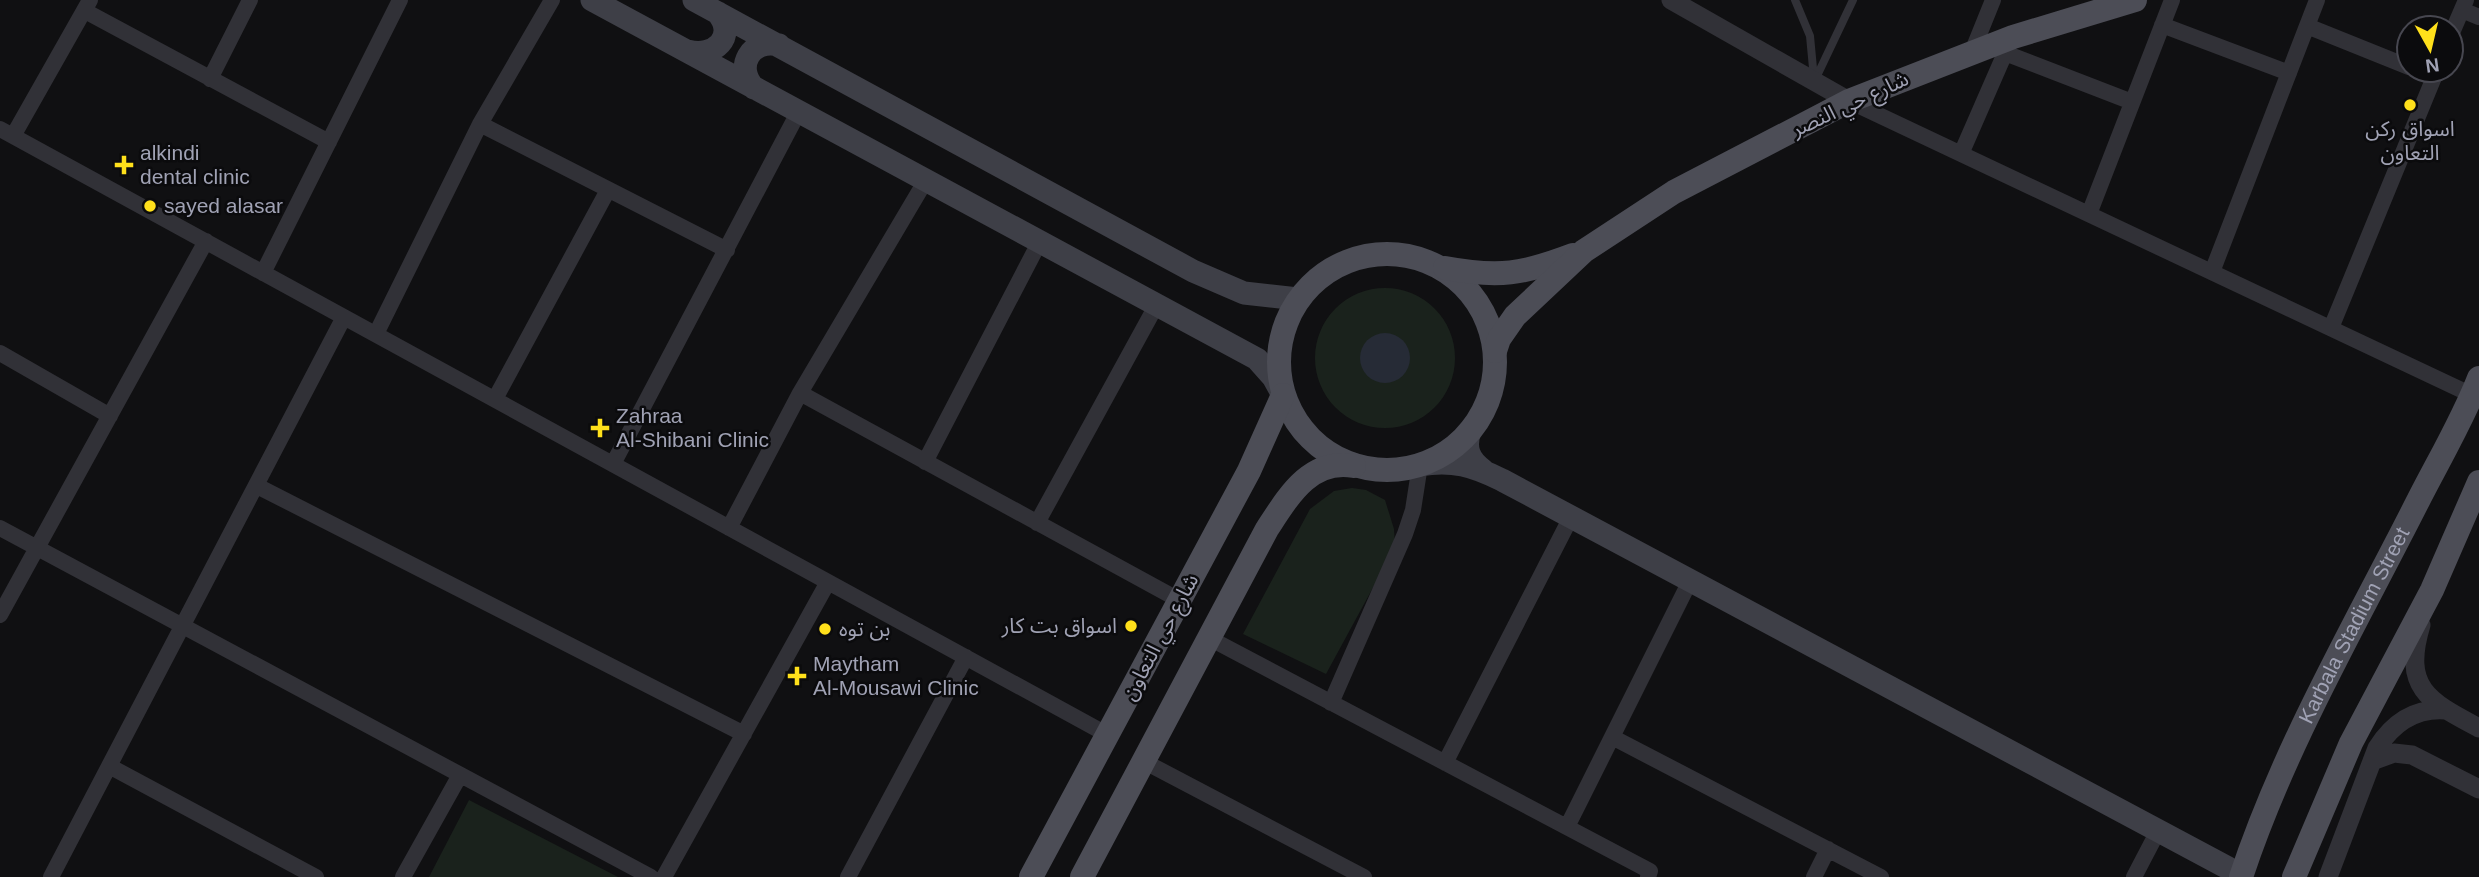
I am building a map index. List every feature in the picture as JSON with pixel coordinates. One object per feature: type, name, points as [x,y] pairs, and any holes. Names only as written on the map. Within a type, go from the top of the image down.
[{"type":"main road","points":[[592,0],[1257,359],[1273,377],[1293,417],[1307,436],[1325,451],[1368,469],[1395,470],[1450,462],[1486,472],[2228,868],[2235,877]]},
{"type":"main road","points":[[694,0],[1193,271],[1244,293],[1298,299]]},
{"type":"main road","name":"شارع حي النصر","points":[[1584,251],[1674,192],[1849,101],[1972,52],[2009,45],[2135,0]]},
{"type":"main road","points":[[688,51],[703,54],[711,52],[722,41],[725,26],[718,13]]},
{"type":"main road","points":[[754,88],[744,67],[749,52],[762,44],[779,45]]},
{"type":"main road","points":[[1283,396],[1278,355],[1288,316],[1298,299],[1316,279],[1338,265],[1363,256],[1390,253],[1416,257],[1441,267],[1482,274],[1520,273],[1584,251]]},
{"type":"main road","points":[[1420,465],[1453,448],[1470,431],[1487,405],[1493,387],[1495,351],[1499,339],[1515,316],[1584,251]]},
{"type":"main road","points":[[1441,267],[1455,277],[1478,303],[1487,318],[1495,351]]},
{"type":"main road","name":"Karbala Stadium Street","points":[[2241,877],[2263,817],[2299,734],[2476,387]]},
{"type":"main road","name":"شارع حي التعاون","points":[[1031,877],[1253,462],[1283,396]]},
{"type":"main road","points":[[1470,431],[1467,447],[1470,459],[1486,472]]},
{"type":"main road","name":"شارع حي التعاون","points":[[1082,877],[1267,529],[1294,489],[1316,470],[1326,466],[1346,465],[1368,469]]},
{"type":"main road","points":[[2299,876],[2351,743],[2432,590],[2479,482]]},
{"type":"street","points":[[210,79],[250,0]]},
{"type":"street","points":[[263,272],[400,0]]},
{"type":"street","points":[[376,334],[480,124],[552,0]]},
{"type":"street","points":[[1671,0],[1849,101],[2330,328],[2476,387]]},
{"type":"street","points":[[1972,52],[1993,0]]},
{"type":"street","points":[[2089,214],[2172,0]]},
{"type":"street","points":[[2212,272],[2317,0]]},
{"type":"street","points":[[329,142],[210,79],[88,5],[7,133],[1108,734]]},
{"type":"street","points":[[2464,5],[2479,17]]},
{"type":"street","points":[[2162,24],[2289,73]]},
{"type":"street","points":[[2307,26],[2395,61]]},
{"type":"street","points":[[1961,154],[2009,45],[2133,102]]},
{"type":"street","points":[[2330,328],[2430,84]]},
{"type":"street","points":[[613,464],[799,111]]},
{"type":"street","points":[[480,124],[727,250]]},
{"type":"street","points":[[729,528],[800,393],[926,180]]},
{"type":"street","points":[[495,399],[608,190]]},
{"type":"street","points":[[0,615],[206,241]]},
{"type":"street","points":[[925,462],[1040,241]]},
{"type":"street","points":[[1037,523],[1157,303]]},
{"type":"street","points":[[51,877],[344,317]]},
{"type":"street","points":[[0,353],[110,416]]},
{"type":"street","points":[[800,393],[1180,600]]},
{"type":"street","points":[[1331,703],[1405,534],[1420,465]]},
{"type":"street","points":[[257,486],[744,734]]},
{"type":"street","points":[[1446,763],[1571,517]]},
{"type":"street","points":[[0,528],[651,877]]},
{"type":"street","points":[[1567,827],[1690,581]]},
{"type":"street","points":[[664,877],[828,582]]},
{"type":"street","points":[[2432,590],[2414,651],[2414,665],[2421,688],[2445,710],[2479,728]]},
{"type":"street","points":[[1209,638],[1650,871],[1648,877]]},
{"type":"street","points":[[848,877],[966,657]]},
{"type":"street","points":[[2328,877],[2384,736],[2394,726],[2418,712],[2445,710]]},
{"type":"street","points":[[1612,737],[1881,877]]},
{"type":"street","points":[[2372,761],[2393,753],[2412,755],[2479,789]]},
{"type":"street","points":[[1143,761],[1364,877]]},
{"type":"street","points":[[109,766],[316,877]]},
{"type":"street","points":[[403,877],[460,775]]},
{"type":"street","points":[[2134,877],[2158,831]]},
{"type":"street","points":[[1814,877],[1828,849]]},
{"type":"lane","points":[[1795,0],[1810,36],[1814,82]]},
{"type":"lane","points":[[1814,82],[1853,0]]},
{"type":"shaded area","points":[[1385,288],[1412,293],[1435,308],[1450,331],[1455,358],[1450,385],[1435,408],[1412,423],[1385,428],[1358,423],[1335,408],[1320,385],[1315,358],[1320,331],[1335,308],[1358,293]]},
{"type":"shaded area","points":[[1385,333],[1402,341],[1410,358],[1402,375],[1385,383],[1368,375],[1360,358],[1368,341]]},
{"type":"shaded area","points":[[1352,488],[1366,490],[1385,500],[1394,529],[1395,547],[1326,674],[1243,634],[1310,509],[1334,491]]},
{"type":"shaded area","points":[[469,800],[618,877],[429,877]]},
{"type":"place","name":"اسواق ركن التعاون","points":[[2410,105]]},
{"type":"place","name":"alkindi dental clinic","points":[[124,165]]},
{"type":"place","name":"sayed alasar","points":[[150,206]]},
{"type":"place","name":"Zahraa Al-Shibani Clinic","points":[[600,428]]},
{"type":"place","name":"اسواق بت كار","points":[[1131,626]]},
{"type":"place","name":"بن توه","points":[[825,629]]},
{"type":"place","name":"Maytham Al-Mousawi Clinic","points":[[797,676]]}]
